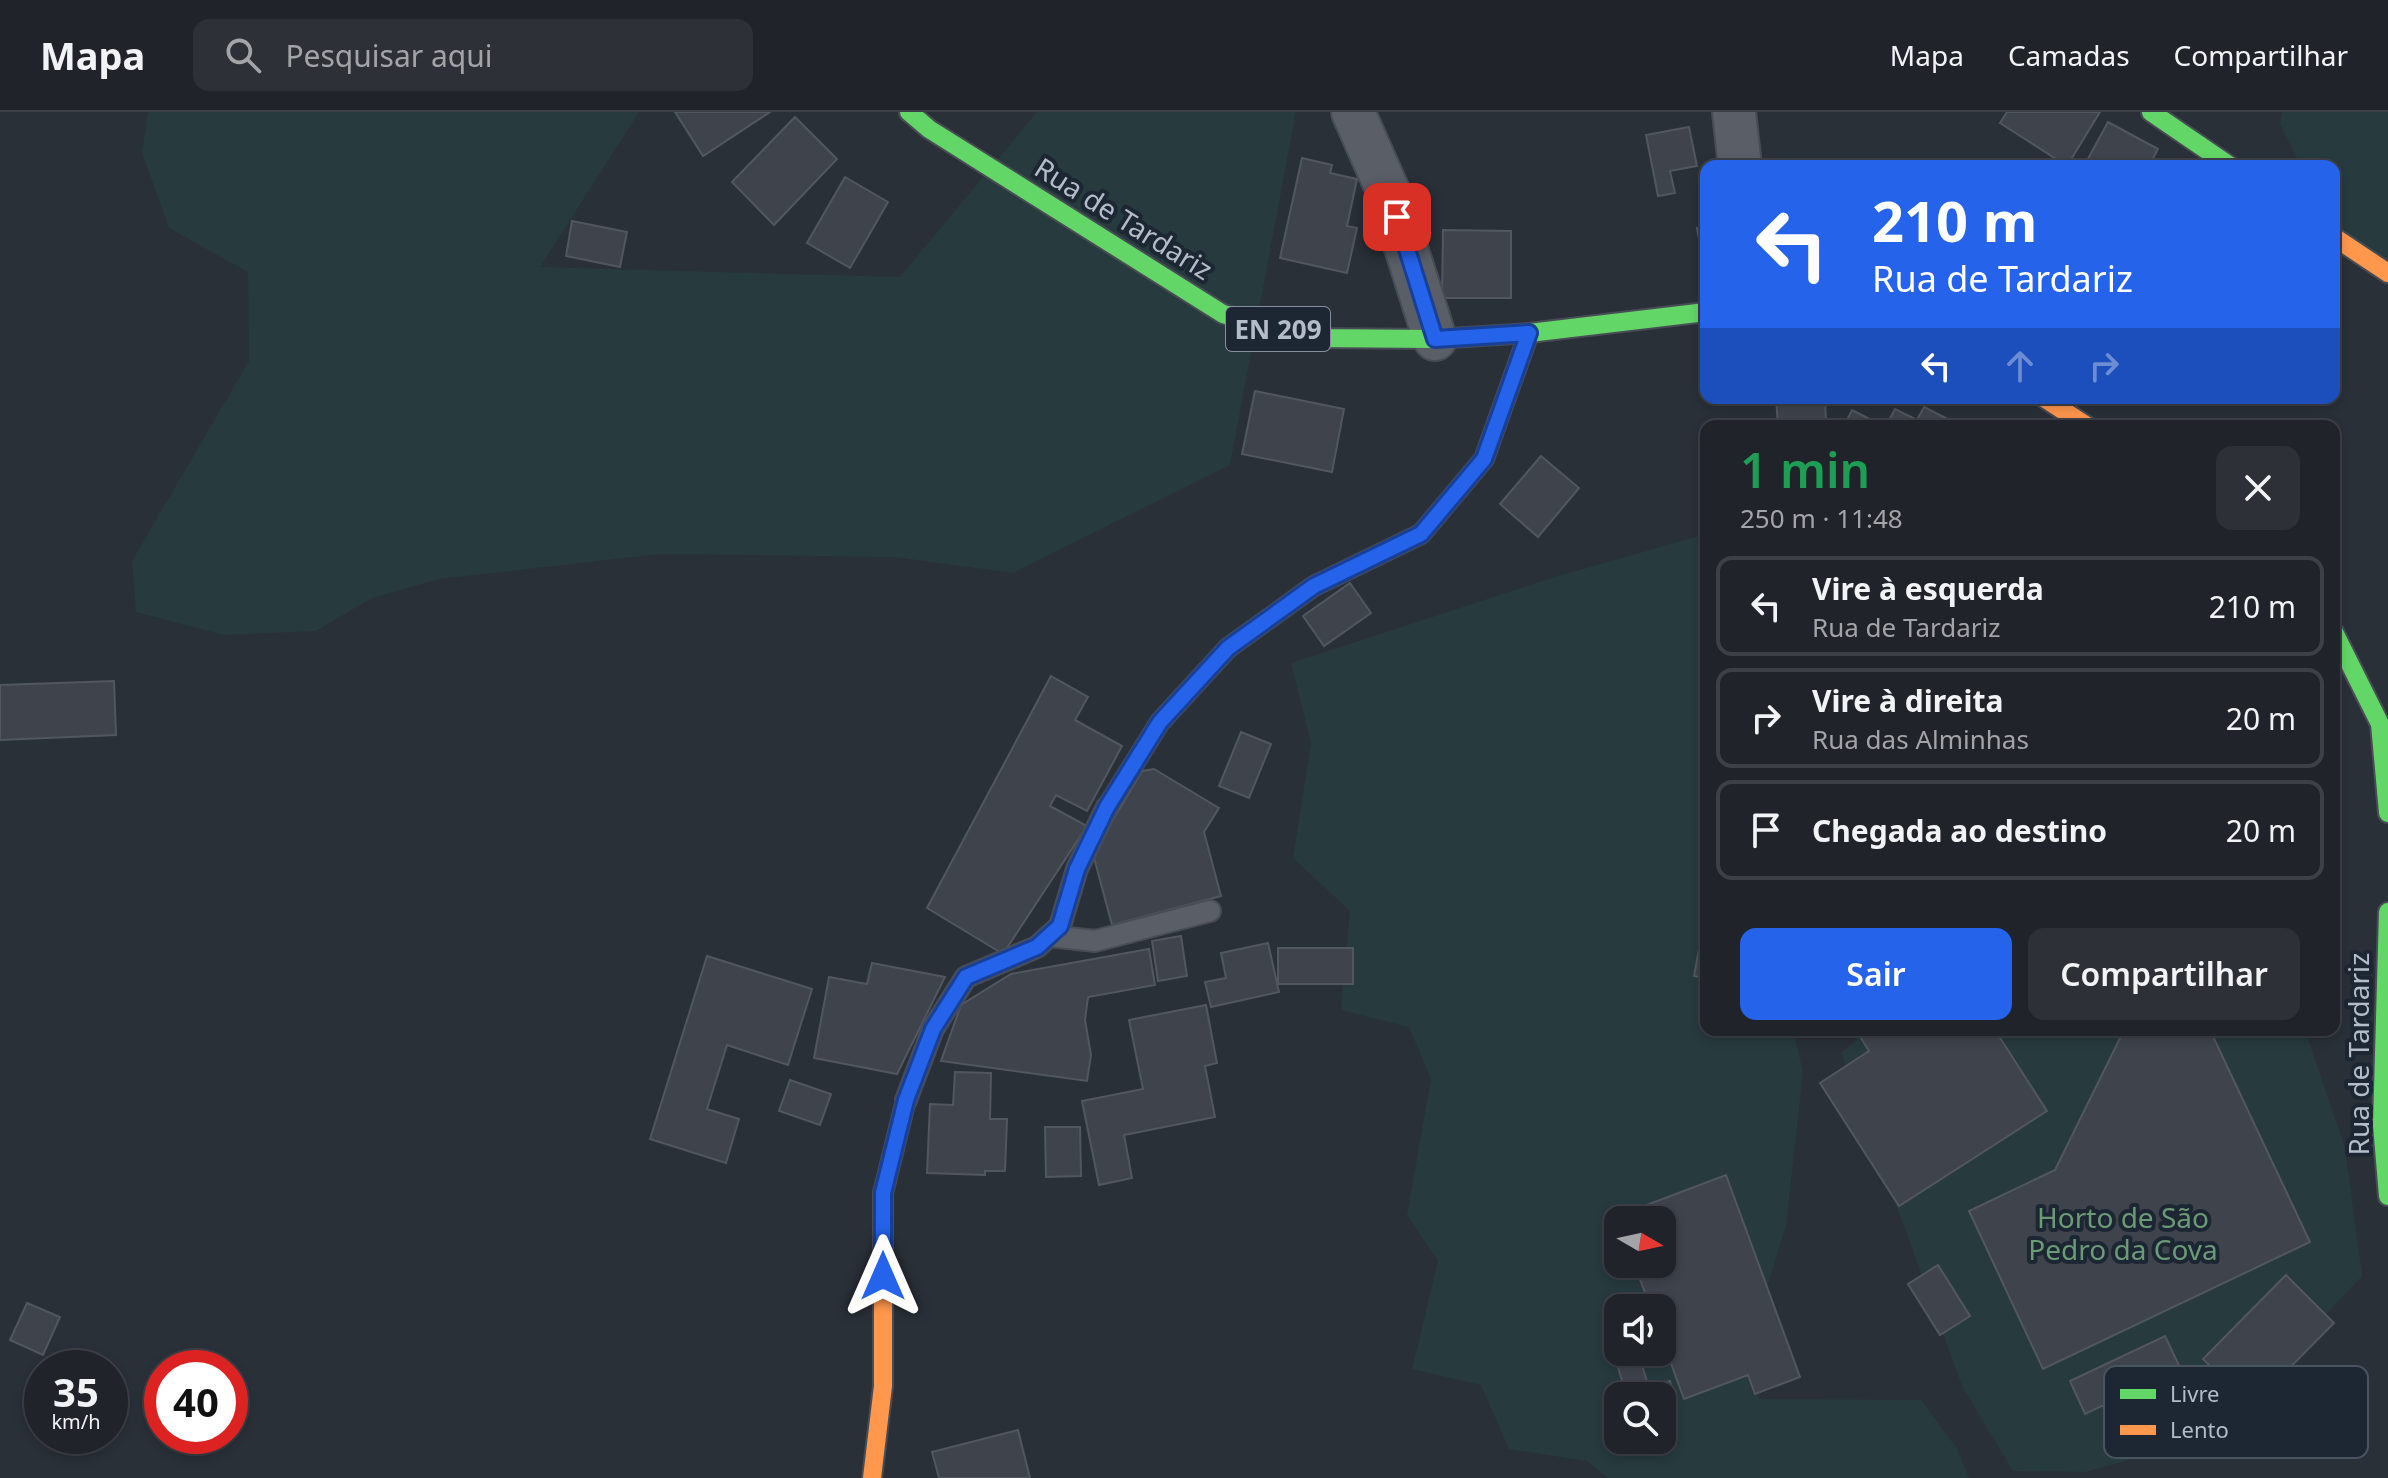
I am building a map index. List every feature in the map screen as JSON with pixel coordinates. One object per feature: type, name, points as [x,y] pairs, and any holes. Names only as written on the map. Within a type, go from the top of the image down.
[{"type":"main road","name":"Rua de Tardariz","points":[[909,112],[929,129],[1223,314],[1311,338],[1435,339],[1529,333],[1700,313]]},
{"type":"main road","points":[[2151,112],[2221,160]]},
{"type":"main road","points":[[2340,242],[2388,273]]},
{"type":"main road","points":[[1107,807],[1160,722],[1228,648],[1314,586],[1421,534],[1484,459],[1529,333]]},
{"type":"main road","points":[[2053,404],[2078,420]]},
{"type":"main road","points":[[2340,644],[2380,724],[2388,813]]},
{"type":"main road","name":"Rua de Tardariz","points":[[2388,912],[2382,1125],[2388,1196]]},
{"type":"main road","points":[[872,1478],[883,1386],[883,1193],[906,1100]]},
{"type":"street","points":[[1353,112],[1388,191],[1435,339]]},
{"type":"street","points":[[1734,112],[1739,160]]},
{"type":"lane","points":[[906,1100],[933,1029],[966,977],[1037,947],[1060,926],[1077,869],[1107,807]]},
{"type":"lane","points":[[1049,936],[1095,941],[1210,911]]},
{"type":"green space","points":[[148,112],[639,112],[540,267],[900,277],[1037,112],[1296,112],[1230,465],[1013,573],[894,557],[659,554],[439,579],[372,598],[316,631],[224,635],[136,612],[132,561],[249,361],[248,272],[169,228],[142,153]]},
{"type":"green space","points":[[2282,112],[2388,112],[2388,272],[2340,234],[2340,160],[2298,160],[2280,124]]},
{"type":"green space","points":[[1700,536],[1700,1036],[1794,1036],[1803,1072],[1786,1226],[1745,1358],[1759,1399],[1921,1400],[1958,1450],[1969,1478],[1608,1478],[1587,1461],[1509,1449],[1481,1385],[1412,1369],[1438,1261],[1407,1215],[1431,1079],[1409,1027],[1341,1010],[1350,911],[1293,858],[1311,743],[1291,663],[1555,577]]},
{"type":"green space","name":"Horto de São Pedro da Cova","points":[[1860,1036],[2307,1036],[2345,1148],[2362,1276],[2277,1366],[2104,1366],[2104,1458],[2136,1458],[2085,1472],[2013,1471],[1963,1388],[1841,1053]]},
{"type":"building","points":[[675,112],[770,112],[703,156]]},
{"type":"building","points":[[2007,112],[2100,112],[2071,160],[2058,160],[2000,123]]},
{"type":"building","points":[[795,117],[837,159],[774,225],[732,182]]},
{"type":"building","points":[[2108,122],[2158,149],[2152,160],[2087,160]]},
{"type":"building","points":[[1689,127],[1697,166],[1670,171],[1675,193],[1658,196],[1646,135]]},
{"type":"building","points":[[1302,158],[1332,165],[1330,173],[1357,179],[1347,226],[1357,228],[1347,273],[1280,258]]},
{"type":"building","points":[[845,177],[888,202],[850,268],[807,243]]},
{"type":"building","points":[[572,221],[627,232],[620,267],[566,256]]},
{"type":"building","points":[[1443,230],[1511,231],[1511,298],[1442,298]]},
{"type":"building","points":[[1255,391],[1344,409],[1332,472],[1242,454]]},
{"type":"building","points":[[1776,404],[1825,404],[1826,420],[1778,420]]},
{"type":"building","points":[[1924,407],[1949,420],[1917,420]]},
{"type":"building","points":[[1895,409],[1917,420],[1889,420]]},
{"type":"building","points":[[1852,410],[1871,420],[1847,420]]},
{"type":"building","points":[[1541,456],[1579,488],[1538,537],[1500,504]]},
{"type":"building","points":[[1350,583],[1371,613],[1324,646],[1303,616]]},
{"type":"building","points":[[1051,676],[1088,697],[1075,720],[1122,746],[1087,811],[1056,795],[1050,806],[1087,826],[1003,954],[927,908]]},
{"type":"building","points":[[114,681],[116,735],[0,740],[0,685]]},
{"type":"building","points":[[1241,732],[1271,744],[1249,798],[1219,786]]},
{"type":"building","points":[[1154,769],[1219,808],[1204,832],[1221,896],[1112,925],[1093,854],[1142,771]]},
{"type":"building","points":[[1181,936],[1187,976],[1158,981],[1152,941]]},
{"type":"building","points":[[1268,943],[1279,992],[1211,1007],[1205,982],[1226,978],[1221,953]]},
{"type":"building","points":[[1700,944],[1700,977],[1694,976]]},
{"type":"building","points":[[1278,948],[1353,948],[1353,984],[1278,984]]},
{"type":"building","points":[[1149,949],[1155,985],[1088,997],[1085,1020],[1091,1055],[1087,1081],[941,1061],[961,1005],[1011,974]]},
{"type":"building","points":[[707,956],[812,989],[788,1065],[727,1045],[707,1109],[739,1119],[726,1163],[650,1139]]},
{"type":"building","points":[[872,963],[945,977],[897,1074],[814,1058],[829,977],[867,984]]},
{"type":"building","points":[[1206,1005],[1217,1063],[1205,1066],[1215,1117],[1124,1135],[1132,1178],[1099,1185],[1082,1101],[1143,1089],[1129,1020]]},
{"type":"building","points":[[1860,1036],[1999,1036],[2047,1111],[1899,1206],[1820,1083],[1869,1051]]},
{"type":"building","points":[[2121,1036],[2213,1036],[2310,1242],[2043,1369],[1969,1211],[2055,1170]]},
{"type":"building","points":[[955,1072],[991,1073],[990,1119],[1007,1119],[1005,1171],[985,1171],[985,1175],[927,1173],[930,1104],[953,1105]]},
{"type":"building","points":[[790,1080],[831,1094],[820,1125],[779,1111]]},
{"type":"building","points":[[1045,1127],[1080,1127],[1081,1176],[1046,1177]]},
{"type":"building","points":[[1726,1175],[1800,1377],[1755,1394],[1748,1375],[1684,1399],[1672,1366],[1676,1366],[1676,1294],[1646,1294],[1639,1278],[1676,1278],[1676,1206],[1644,1206]]},
{"type":"building","points":[[1938,1265],[1970,1316],[1940,1335],[1908,1284]]},
{"type":"building","points":[[2286,1275],[2334,1323],[2292,1366],[2210,1366],[2203,1359]]},
{"type":"building","points":[[27,1303],[60,1317],[45,1350],[32,1350],[10,1340]]},
{"type":"building","points":[[2165,1336],[2179,1366],[2104,1366],[2104,1405],[2085,1414],[2070,1381]]},
{"type":"building","points":[[1618,1366],[1642,1366],[1647,1382],[1623,1382]]},
{"type":"building","points":[[1018,1430],[1030,1478],[939,1478],[932,1452]]},
{"type":"traffic: fast","points":[[909,112],[929,129],[1223,314],[1311,338],[1435,339],[1529,333],[1700,313]]},
{"type":"traffic: fast","points":[[2151,112],[2221,160]]},
{"type":"traffic: fast","points":[[1107,807],[1160,722],[1228,648],[1314,586],[1421,534],[1484,459],[1529,333]]},
{"type":"traffic: fast","points":[[2340,644],[2380,724],[2388,813]]},
{"type":"traffic: fast","points":[[2388,912],[2382,1125],[2388,1196]]},
{"type":"traffic: slow","points":[[2340,241],[2388,273]]},
{"type":"traffic: slow","points":[[2053,404],[2078,420]]},
{"type":"traffic: slow","points":[[872,1478],[883,1386],[883,1193],[906,1100]]},
{"type":"route","points":[[883,1276],[883,1193],[906,1100],[933,1029],[966,977],[1037,947],[1060,926],[1077,869],[1107,807],[1160,722],[1228,648],[1314,586],[1421,534],[1484,459],[1529,333],[1435,339],[1397,217]]}]
